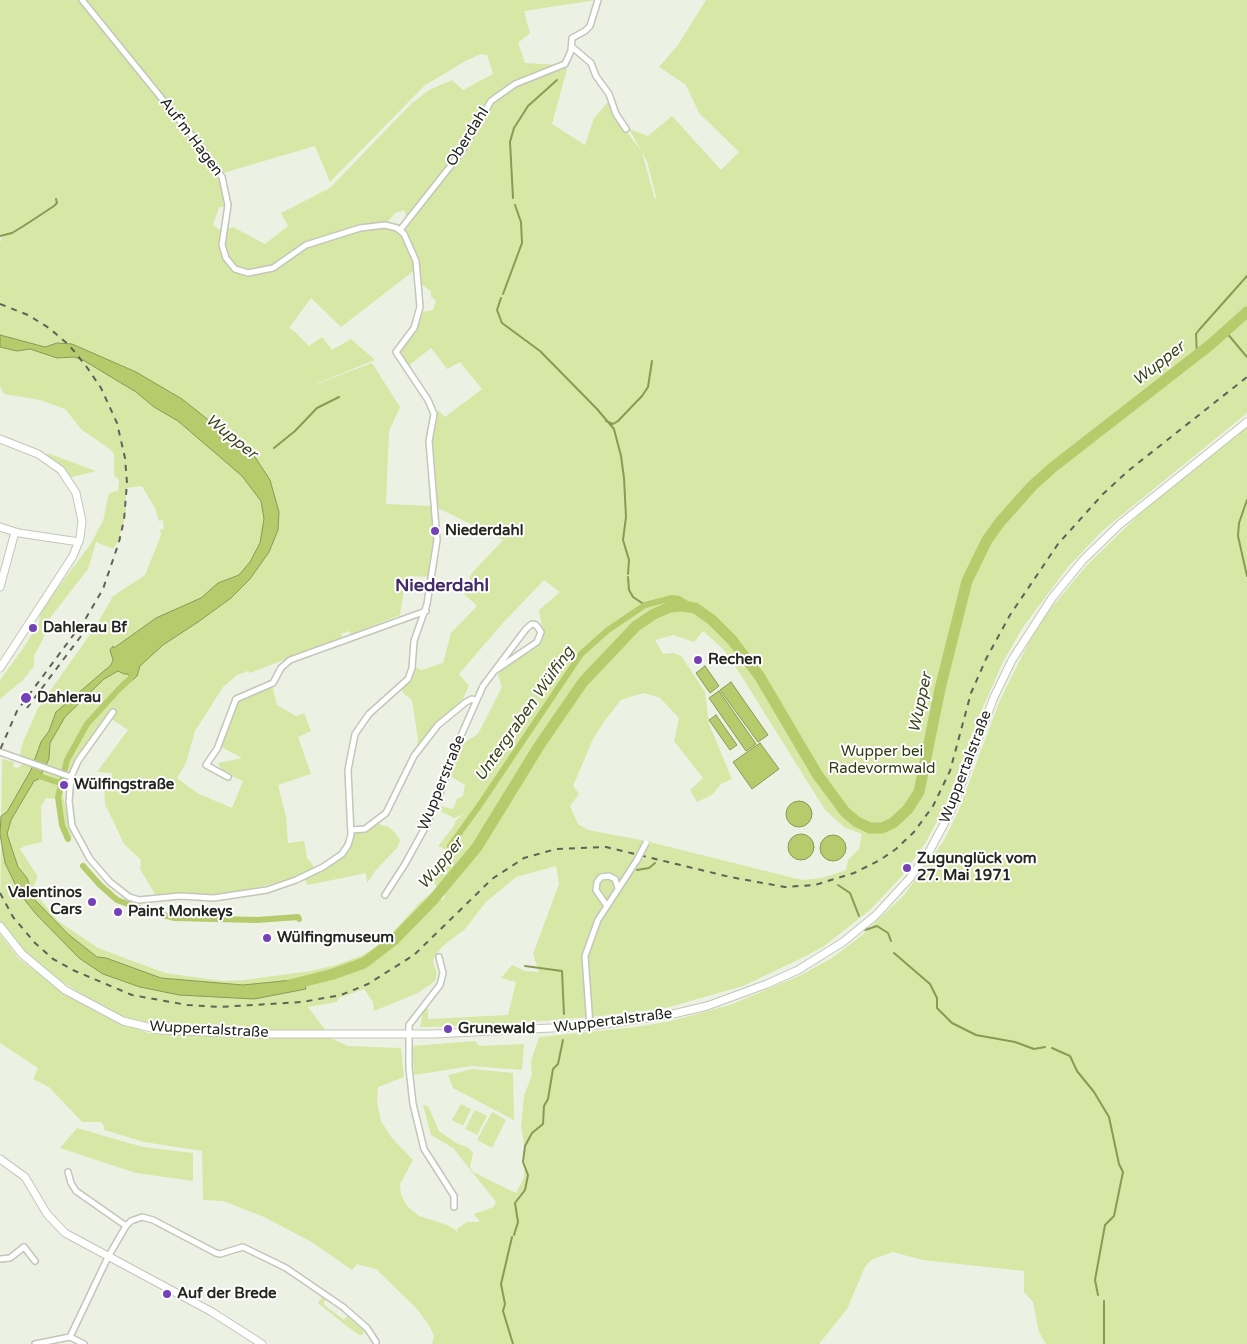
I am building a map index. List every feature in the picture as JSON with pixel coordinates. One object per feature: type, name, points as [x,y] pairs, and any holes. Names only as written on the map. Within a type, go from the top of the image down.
[{"type":"main road","name":"Wuppertalstraße","points":[[0,926],[22,954],[59,985],[92,1005],[135,1026],[166,1030],[256,1034],[481,1033],[590,1026],[669,1015],[746,993],[813,961],[843,942],[876,915],[910,878],[937,839],[956,800],[994,696],[1024,639],[1052,598],[1083,560],[1119,525],[1247,422]]},
{"type":"main road","points":[[0,439],[42,456],[58,467],[68,478],[78,497],[82,510],[79,542],[70,561],[0,668]]},
{"type":"main road","points":[[0,527],[15,532],[79,542]]},
{"type":"main road","points":[[0,587],[15,532]]},
{"type":"main road","points":[[0,1159],[25,1177],[47,1214],[61,1230],[212,1312],[262,1344]]},
{"type":"street","name":"Auf'm Hagen","points":[[82,0],[197,142],[222,177],[228,205],[222,245],[226,258],[235,269],[248,273],[273,268],[306,245],[360,228],[385,225],[400,230]]},
{"type":"street","name":"Oberdahl","points":[[400,230],[460,154],[491,101],[518,82],[563,65],[570,57],[573,37],[590,26],[598,0]]},
{"type":"street","points":[[572,47],[591,63],[596,76],[609,94],[616,114],[626,129]]},
{"type":"street","points":[[113,712],[90,743],[69,777],[69,801],[75,831],[97,868],[126,895],[137,900],[180,896],[222,897],[282,886],[323,867],[337,858],[348,846],[351,830],[348,770],[355,734],[369,714],[408,679],[412,668],[414,641],[426,610],[437,540],[429,442],[434,414],[428,400],[400,361],[396,351],[414,328],[420,312],[421,298],[414,253],[410,242],[400,230]]},
{"type":"street","points":[[228,777],[206,765],[217,749],[237,698],[273,684],[281,668],[290,660],[426,610]]},
{"type":"street","name":"Wupperstraße","points":[[385,895],[406,864],[427,824],[476,701],[487,680],[526,630],[532,624],[538,626],[541,634],[537,642],[496,670]]},
{"type":"street","points":[[351,830],[365,829],[386,813],[400,789],[414,756],[438,725],[466,702],[472,699],[476,701]]},
{"type":"street","points":[[0,752],[69,777]]},
{"type":"street","points":[[590,1026],[585,956],[593,932],[607,906],[646,843]]},
{"type":"street","points":[[607,906],[597,892],[597,882],[604,876],[612,877],[617,882],[618,888]]},
{"type":"street","points":[[439,957],[443,973],[440,986],[410,1022],[411,1084],[425,1152],[454,1196],[454,1207]]},
{"type":"street","points":[[68,1172],[71,1183],[76,1191],[126,1226]]},
{"type":"street","points":[[70,1337],[108,1257],[126,1226],[134,1219],[146,1218],[216,1253],[220,1254],[238,1247],[249,1249],[292,1271],[323,1291],[367,1328],[376,1342]]},
{"type":"street","points":[[0,1259],[10,1258],[24,1247],[36,1261]]},
{"type":"street","points":[[34,1344],[70,1337],[84,1344]]},
{"type":"green space","name":"Wupper bei Radevormwald","points":[[0,0],[79,0],[215,171],[225,197],[224,207],[219,207],[213,225],[221,231],[233,227],[265,244],[288,226],[281,213],[330,188],[411,104],[429,90],[452,80],[463,90],[493,74],[487,55],[481,54],[467,60],[424,86],[330,182],[315,146],[223,173],[85,0],[596,0],[524,11],[530,33],[518,43],[525,63],[561,65],[507,85],[483,106],[460,149],[407,218],[404,210],[395,213],[386,224],[356,227],[306,244],[286,259],[288,261],[307,246],[360,229],[374,227],[390,228],[398,231],[410,248],[415,270],[341,327],[311,298],[289,328],[309,346],[322,337],[332,350],[351,339],[375,360],[303,389],[372,363],[400,407],[389,431],[386,504],[433,506],[436,540],[432,568],[430,577],[406,576],[400,615],[351,634],[349,631],[341,634],[342,637],[250,673],[248,671],[237,675],[223,687],[195,731],[186,763],[177,778],[197,793],[232,808],[243,781],[223,773],[218,763],[242,758],[219,746],[236,700],[272,685],[277,705],[296,716],[304,713],[311,731],[298,737],[311,774],[278,785],[286,816],[288,843],[304,841],[307,858],[313,865],[314,871],[342,854],[348,845],[351,830],[365,829],[375,823],[389,827],[397,835],[400,840],[397,848],[376,870],[367,883],[366,873],[308,885],[304,879],[299,881],[295,878],[235,893],[203,895],[155,894],[140,869],[141,860],[124,844],[105,804],[104,785],[113,773],[97,772],[128,730],[107,716],[80,753],[70,774],[65,773],[63,796],[72,837],[65,841],[56,799],[46,798],[41,806],[42,842],[20,849],[38,877],[32,889],[58,921],[98,948],[165,973],[223,981],[311,971],[336,965],[363,955],[384,942],[420,902],[434,891],[443,900],[445,896],[433,882],[448,851],[438,846],[454,826],[456,820],[464,814],[454,818],[438,810],[440,806],[453,809],[457,799],[463,796],[465,785],[450,776],[455,759],[462,744],[478,734],[502,687],[498,675],[503,668],[531,651],[542,640],[543,632],[539,610],[560,592],[544,580],[502,624],[459,674],[469,686],[459,707],[438,725],[414,756],[418,740],[412,700],[403,693],[402,687],[409,677],[412,665],[421,670],[443,663],[451,633],[477,606],[464,594],[471,574],[503,540],[438,508],[431,449],[435,413],[439,411],[445,417],[482,389],[460,362],[447,369],[431,348],[407,367],[399,355],[400,349],[418,326],[422,312],[433,310],[436,300],[431,297],[431,291],[422,285],[416,252],[405,230],[465,150],[482,115],[490,104],[516,84],[563,66],[567,69],[552,124],[585,145],[594,118],[608,102],[611,111],[642,152],[629,129],[648,136],[672,116],[721,170],[739,152],[699,113],[686,85],[659,67],[678,45],[706,0],[1247,0],[1247,413],[1102,531],[1068,567],[1023,627],[1003,662],[978,718],[948,800],[926,842],[902,876],[870,910],[824,946],[808,955],[743,986],[666,1008],[601,1016],[483,1026],[420,1027],[424,1008],[428,1009],[428,1019],[508,1015],[516,982],[501,978],[512,965],[525,971],[539,972],[533,954],[559,884],[556,866],[516,877],[486,902],[465,929],[443,946],[434,957],[433,963],[437,973],[435,981],[418,993],[374,1011],[373,1002],[364,989],[339,998],[337,1002],[308,1007],[326,1031],[208,1031],[169,1028],[131,1021],[99,1005],[49,973],[20,948],[0,921],[2,759],[14,762],[13,767],[17,768],[22,765],[24,759],[20,754],[23,742],[38,708],[96,626],[113,596],[145,575],[161,535],[160,530],[164,529],[163,520],[159,521],[155,508],[142,486],[126,488],[126,512],[118,542],[113,549],[96,542],[88,569],[50,618],[46,633],[34,656],[34,666],[23,680],[0,699],[0,680],[39,623],[40,613],[47,602],[90,545],[103,521],[109,493],[118,491],[119,480],[114,475],[114,454],[110,449],[82,430],[65,409],[40,400],[4,394],[0,386],[0,242],[2,238],[0,237]],"holes":[[[642,152],[647,161],[656,197],[655,200]],[[703,631],[722,648],[825,810],[844,827],[862,834],[859,849],[848,860],[846,870],[822,878],[802,880],[646,841],[588,830],[578,824],[570,806],[579,794],[573,786],[593,739],[621,700],[633,696],[644,693],[660,698],[679,718],[674,741],[703,778],[690,790],[697,802],[712,795],[721,784],[732,779],[709,724],[705,692],[682,657],[674,653],[663,654],[655,640],[673,635],[694,642]]]},
{"type":"green space","points":[[1247,426],[1247,1344],[1046,1344],[1039,1332],[1033,1302],[1024,1292],[1024,1271],[922,1260],[893,1252],[871,1260],[865,1267],[847,1309],[819,1344],[432,1344],[434,1336],[429,1325],[416,1308],[376,1269],[357,1264],[352,1270],[310,1241],[264,1217],[223,1201],[203,1200],[202,1151],[144,1142],[104,1130],[101,1122],[82,1122],[49,1087],[33,1079],[38,1068],[0,1043],[0,934],[19,959],[62,991],[104,1015],[148,1033],[328,1037],[348,1046],[401,1048],[404,1077],[378,1087],[377,1102],[381,1121],[392,1138],[413,1160],[400,1184],[401,1195],[407,1206],[419,1216],[447,1225],[456,1230],[457,1234],[457,1229],[467,1222],[480,1222],[474,1214],[494,1207],[496,1202],[453,1148],[431,1135],[423,1105],[428,1106],[439,1131],[456,1143],[467,1147],[473,1153],[470,1167],[473,1172],[516,1193],[524,1178],[525,1149],[521,1127],[524,1096],[532,1075],[531,1061],[539,1037],[636,1027],[671,1021],[730,1005],[801,975],[832,958],[861,936],[904,895],[943,842],[958,812],[1000,700],[1029,642],[1047,613],[1088,564],[1149,505]]},
{"type":"green space","points":[[38,454],[50,454],[96,471],[68,478]]},
{"type":"green space","points":[[475,1041],[479,1046],[524,1044],[522,1070],[472,1066],[414,1075],[412,1046]]},
{"type":"green space","points":[[472,1069],[513,1073],[514,1120],[453,1088],[448,1075]]},
{"type":"green space","points":[[461,1104],[471,1109],[463,1126],[452,1120]]},
{"type":"green space","points":[[475,1110],[487,1116],[477,1135],[465,1129]]},
{"type":"green space","points":[[492,1112],[506,1120],[492,1148],[477,1140]]},
{"type":"green space","points":[[77,1128],[143,1147],[193,1153],[193,1181],[136,1173],[60,1148]]},
{"type":"green space","points":[[322,1297],[326,1300],[323,1304],[344,1320],[347,1316],[364,1331],[363,1335],[359,1335],[318,1303]]},
{"type":"shaded area","points":[[0,335],[45,347],[57,343],[72,344],[136,372],[182,399],[255,457],[270,480],[279,512],[278,530],[269,552],[250,579],[231,598],[163,645],[140,666],[137,676],[132,681],[128,674],[118,671],[104,679],[65,717],[50,743],[49,759],[39,779],[34,781],[11,820],[7,834],[18,867],[27,878],[35,900],[68,934],[97,957],[106,958],[161,978],[243,985],[303,979],[306,989],[254,999],[179,995],[140,987],[103,974],[79,958],[36,914],[20,894],[5,863],[0,834],[1,816],[7,812],[31,770],[41,742],[49,731],[56,712],[111,665],[113,660],[110,650],[113,646],[114,648],[156,618],[201,598],[218,583],[239,575],[250,562],[260,543],[264,519],[261,501],[242,476],[178,421],[154,407],[136,392],[83,360],[74,357],[57,358],[30,349],[17,351],[0,347]]},
{"type":"shaded area","points":[[705,666],[719,686],[710,693],[696,673]]},
{"type":"shaded area","points":[[731,682],[768,735],[758,742],[720,690]]},
{"type":"shaded area","points":[[719,691],[756,744],[746,751],[709,698]]},
{"type":"shaded area","points":[[716,715],[737,745],[730,750],[709,720]]},
{"type":"shaded area","points":[[760,743],[779,769],[752,789],[733,762]]},
{"type":"shaded area","points":[[799,801],[808,805],[812,814],[808,823],[799,827],[790,823],[786,814],[790,805]]},
{"type":"shaded area","points":[[801,834],[810,838],[814,847],[810,856],[801,860],[792,856],[788,847],[792,838]]},
{"type":"shaded area","points":[[833,835],[842,839],[846,848],[842,857],[833,861],[824,857],[820,848],[824,839]]},
{"type":"waterway","points":[[513,198],[510,142],[514,128],[528,106],[557,80]]},
{"type":"waterway","points":[[0,236],[12,233],[54,206],[57,203],[56,199]]},
{"type":"waterway","points":[[503,294],[522,243],[521,222],[515,205]]},
{"type":"waterway","points":[[1197,355],[1196,334],[1247,276]]},
{"type":"waterway","points":[[501,298],[497,310],[502,323],[540,351],[614,429],[624,478],[626,517],[623,540],[629,560],[628,574]]},
{"type":"waterway","name":"Wupper","points":[[290,985],[333,974],[364,963],[394,940],[432,901],[477,847],[539,746],[583,682],[636,626],[654,614],[670,607],[695,608],[712,620],[732,640],[760,677],[817,774],[845,812],[857,822],[870,828],[882,828],[893,823],[908,809],[919,792],[940,689],[967,581],[987,540],[1000,522],[1032,486],[1052,468],[1210,345],[1247,312]]},
{"type":"waterway","points":[[1226,332],[1247,357]]},
{"type":"waterway","points":[[606,421],[613,424],[618,421],[642,396],[648,387],[652,361]]},
{"type":"waterway","points":[[274,448],[295,431],[317,408],[339,397]]},
{"type":"waterway","points":[[1247,500],[1239,523],[1238,536],[1247,576]]},
{"type":"waterway","points":[[628,577],[629,590],[633,597],[645,605]]},
{"type":"waterway","name":"Untergraben Wülfing","points":[[450,846],[581,654],[608,630],[645,605],[672,598],[679,599],[692,607]]},
{"type":"waterway","points":[[68,839],[62,825],[58,797],[67,760],[87,724],[131,678],[134,671]]},
{"type":"waterway","points":[[33,774],[60,783]]},
{"type":"waterway","points":[[637,870],[649,868],[655,863]]},
{"type":"waterway","points":[[83,866],[117,900],[144,910],[175,918],[257,920],[298,917],[299,919]]},
{"type":"waterway","points":[[838,885],[850,893],[859,916]]},
{"type":"waterway","points":[[865,930],[877,926],[888,933],[891,941]]},
{"type":"waterway","points":[[894,953],[930,984],[937,998],[937,1008],[952,1023],[976,1035],[1015,1042],[1034,1049],[1045,1047]]},
{"type":"waterway","points":[[525,966],[562,971],[564,1014]]},
{"type":"waterway","points":[[514,1235],[518,1222],[515,1203],[525,1190],[528,1175],[523,1162],[525,1146],[532,1133],[543,1124],[544,1106],[548,1099],[553,1069],[558,1064],[563,1040]]},
{"type":"waterway","points":[[1052,1048],[1070,1056],[1077,1071],[1094,1092],[1109,1117],[1119,1164],[1123,1172],[1114,1216],[1105,1225],[1095,1280],[1098,1295]]},
{"type":"waterway","points":[[512,1237],[501,1284],[505,1304],[503,1311],[513,1344]]},
{"type":"waterway","points":[[1104,1301],[1104,1344]]},
{"type":"railway","points":[[0,304],[28,315],[49,328],[69,345],[86,366],[101,388],[117,423],[125,458],[127,483],[124,520],[119,542],[103,589],[86,618],[17,711],[0,750]]},
{"type":"railway","points":[[0,893],[13,917],[35,943],[53,959],[75,971],[132,995],[187,1005],[220,1007],[302,1002],[341,995],[368,984],[414,955],[492,879],[524,858],[556,849],[606,847],[730,877],[785,887],[815,885],[854,873],[880,860],[896,849],[914,832],[933,806],[950,771],[971,693],[986,659],[1010,615],[1058,544],[1103,494],[1128,471],[1247,377]]},
{"type":"railway","points":[[27,708],[81,636]]},
{"type":"place","name":"Niederdahl","points":[[435,531]]},
{"type":"place","name":"Dahlerau Bf","points":[[33,628]]},
{"type":"place","name":"Rechen","points":[[698,660]]},
{"type":"place","name":"Dahlerau","points":[[26,698]]},
{"type":"place","name":"Wülfingstraße","points":[[64,785]]},
{"type":"place","name":"Zugunglück vom 27. Mai 1971","points":[[907,868]]},
{"type":"place","name":"Valentinos Cars","points":[[92,902]]},
{"type":"place","name":"Paint Monkeys","points":[[118,912]]},
{"type":"place","name":"Wülfingmuseum","points":[[267,938]]},
{"type":"place","name":"Grunewald","points":[[448,1029]]},
{"type":"place","name":"Auf der Brede","points":[[167,1294]]},
{"type":"district","name":"Niederdahl","points":[[442,586]]}]
